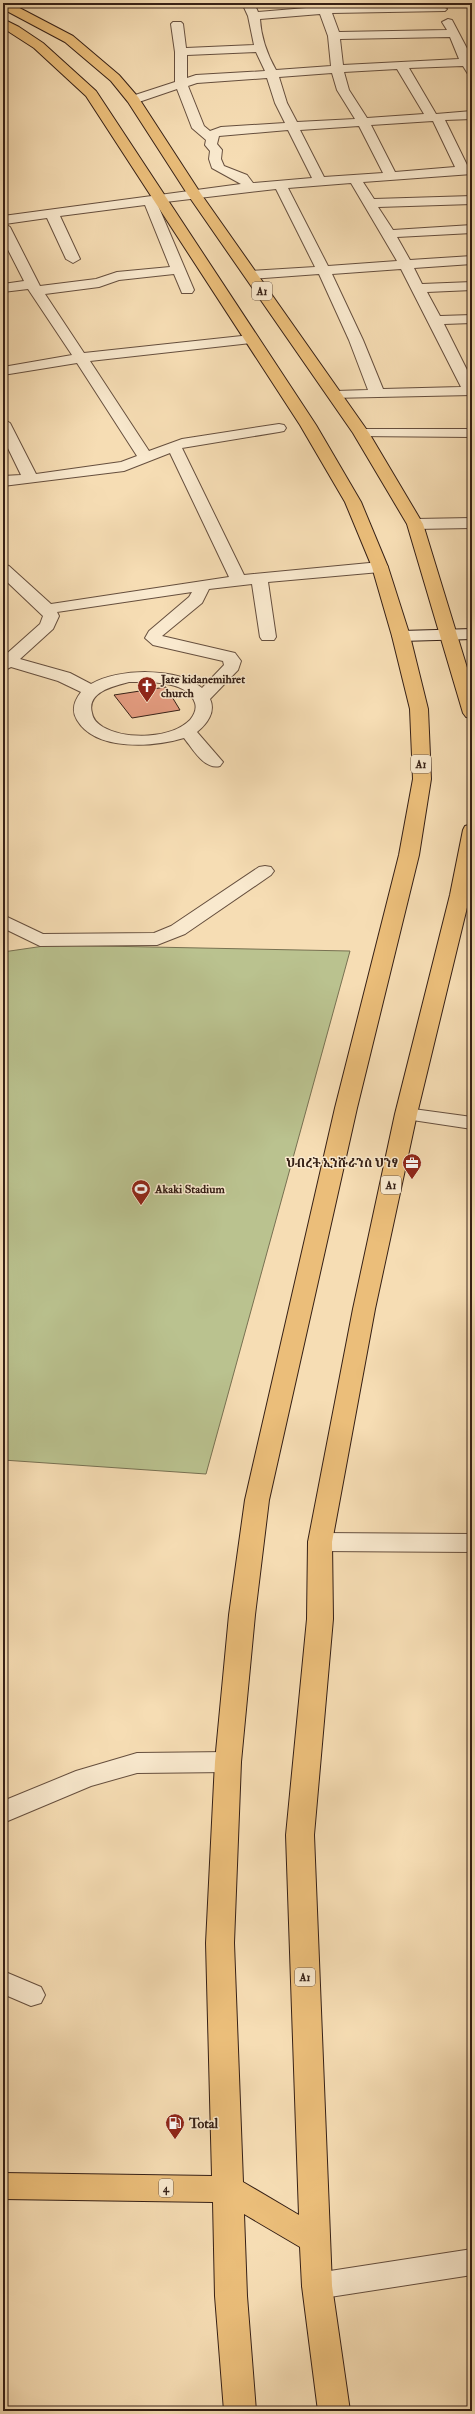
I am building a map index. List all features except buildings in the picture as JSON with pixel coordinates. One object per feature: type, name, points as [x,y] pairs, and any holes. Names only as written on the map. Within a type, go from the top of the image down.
[{"type":"main road","name":"A1","points":[[3,4],[69,39],[115,78],[133,100],[195,195],[336,395],[361,433],[415,524],[472,713]]},
{"type":"main road","name":"A1","points":[[3,23],[14,28],[59,64],[90,94],[155,201],[251,339],[308,425],[352,502],[380,567],[401,636],[419,709],[422,779],[409,856],[346,1108],[257,1500],[228,1762],[220,1943],[231,2296],[240,2411]]},
{"type":"main road","name":"A1","points":[[334,2411],[317,2286],[300,1835],[320,1619],[320,1542],[364,1309],[406,1114],[460,895],[472,830]]},
{"type":"main road","name":"4","points":[[3,2186],[227,2189],[315,2240]]},
{"type":"street","points":[[248,3],[254,16],[259,48],[272,73],[292,125],[319,180]]},
{"type":"street","points":[[133,100],[196,79],[338,68],[401,65],[470,65],[455,33],[439,6],[324,7],[254,16]]},
{"type":"street","points":[[324,7],[334,36],[338,68],[343,90],[363,122],[390,175]]},
{"type":"street","points":[[177,24],[181,52],[181,83],[198,128],[211,138]]},
{"type":"street","points":[[334,36],[455,33]]},
{"type":"street","points":[[181,52],[259,48]]},
{"type":"street","points":[[3,220],[155,201],[250,187],[319,180],[468,170],[401,65]]},
{"type":"street","points":[[250,187],[242,178],[218,168],[215,159],[216,150],[212,148],[211,138],[213,134],[222,131],[292,125],[472,115]]},
{"type":"street","points":[[336,395],[471,391],[467,373],[459,354],[434,320],[371,203],[354,178]]},
{"type":"street","points":[[280,184],[366,363],[377,394]]},
{"type":"street","points":[[371,203],[472,200]]},
{"type":"street","points":[[155,201],[177,270],[187,290]]},
{"type":"street","points":[[52,214],[73,259]]},
{"type":"street","points":[[3,227],[34,288],[146,458]]},
{"type":"street","points":[[388,234],[472,229]]},
{"type":"street","points":[[251,275],[472,260]]},
{"type":"street","points":[[3,288],[34,288],[98,283],[117,276],[177,270]]},
{"type":"street","points":[[416,288],[472,286]]},
{"type":"street","points":[[434,320],[472,319]]},
{"type":"street","points":[[3,371],[80,358],[251,339]]},
{"type":"street","points":[[3,423],[31,479]]},
{"type":"street","points":[[3,481],[31,479],[124,466],[174,446],[194,440],[279,428]]},
{"type":"street","points":[[361,433],[472,433]]},
{"type":"street","points":[[174,446],[239,580]]},
{"type":"street","points":[[415,524],[472,523]]},
{"type":"street","points":[[47,609],[239,580],[380,567]]},
{"type":"street","points":[[3,569],[47,609],[51,616],[47,626],[6,663]]},
{"type":"street","points":[[259,578],[268,637]]},
{"type":"street","points":[[202,698],[232,666],[233,661],[229,657],[159,641],[154,638],[155,634],[196,600],[203,586]]},
{"type":"street","points":[[401,636],[472,634]]},
{"type":"street","points":[[6,663],[64,677],[92,691]]},
{"type":"street","points":[[129,677],[152,677],[179,683],[190,688],[202,698],[205,709],[200,721],[187,731],[168,738],[146,741],[123,739],[102,734],[88,724],[81,713],[83,701],[92,691],[108,682],[129,677]]},
{"type":"street","points":[[187,731],[214,762]]},
{"type":"street","points":[[3,921],[40,940],[157,939],[178,930],[265,871]]},
{"type":"street","points":[[406,1114],[472,1123]]},
{"type":"street","points":[[320,1542],[472,1544]]},
{"type":"street","points":[[3,1813],[38,1796],[85,1778],[136,1763],[228,1762]]},
{"type":"street","points":[[3,1982],[31,1995]]},
{"type":"street","points":[[317,2286],[472,2262]]},
{"type":"green space","name":"Akaki Stadium","points":[[51,945],[350,951],[206,1474],[3,1460],[3,952]]},
{"type":"place","name":"Jate kidanemihret church","points":[[147,703]]},
{"type":"place","name":"ህብረት ኢንሹራንስ ህንፃ","points":[[412,1180]]},
{"type":"place","name":"Akaki Stadium","points":[[141,1206]]},
{"type":"place","name":"Total","points":[[175,2140]]}]
